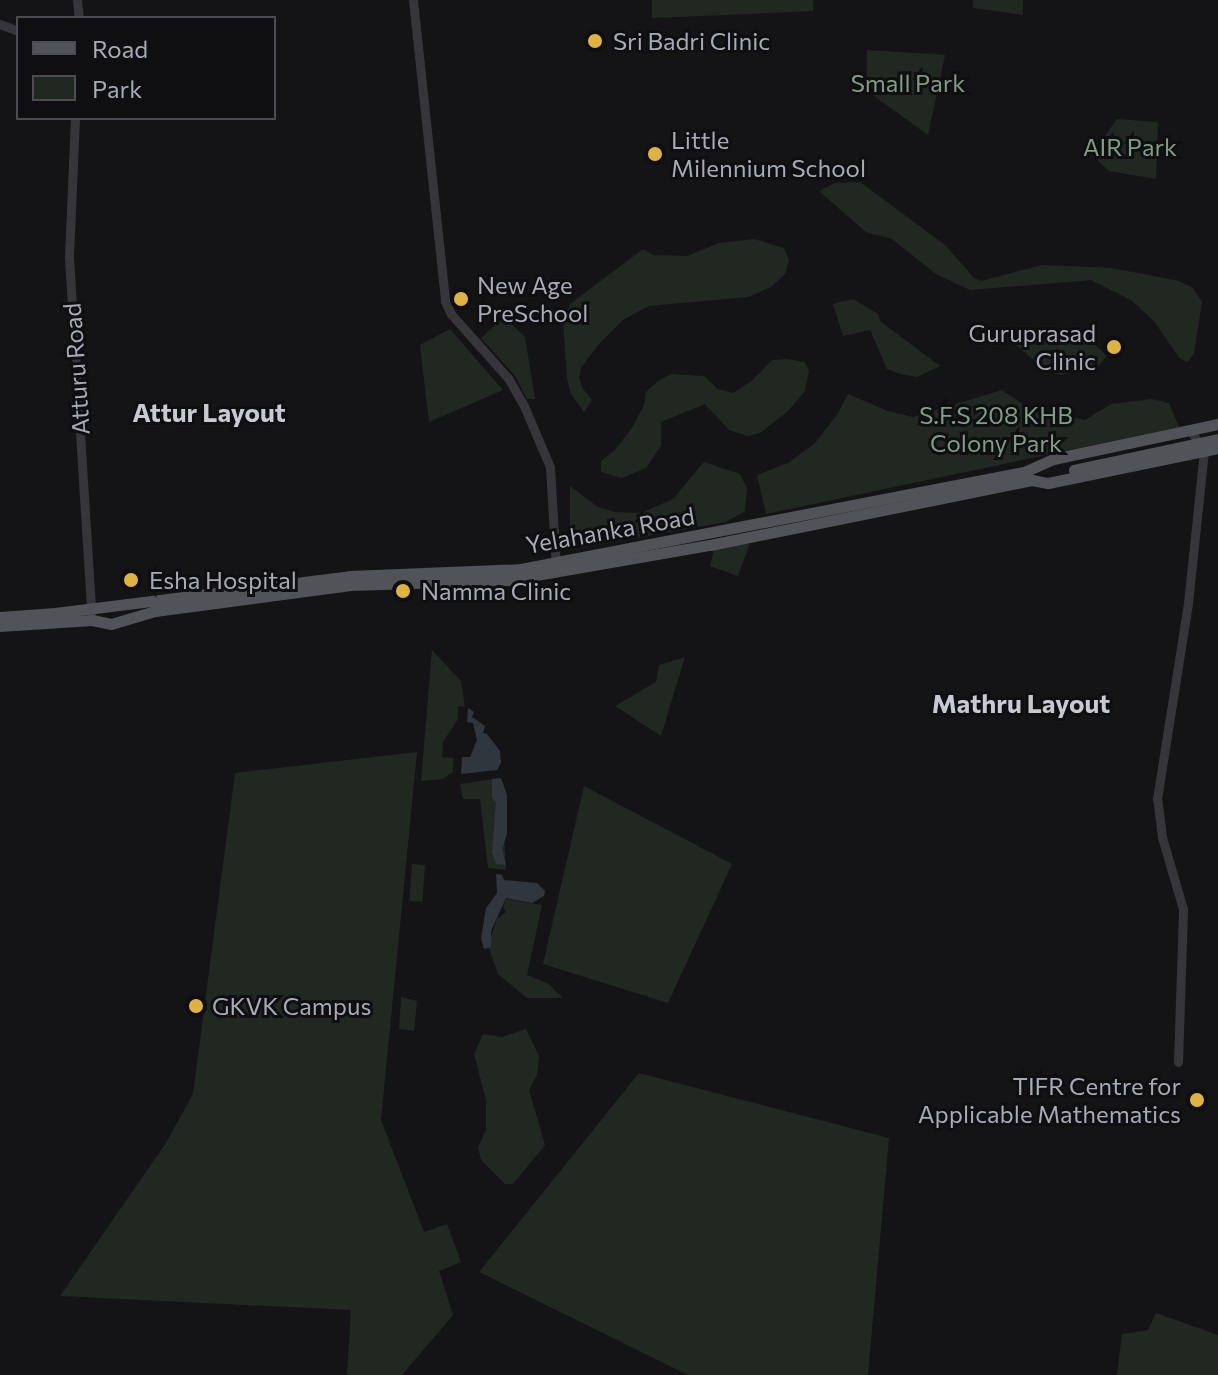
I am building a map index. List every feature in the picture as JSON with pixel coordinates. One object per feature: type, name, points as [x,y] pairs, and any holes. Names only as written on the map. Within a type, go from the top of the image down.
[{"type":"main road","points":[[1191,438],[1218,424]]},
{"type":"main road","points":[[1028,476],[1218,431]]},
{"type":"main road","points":[[1191,438],[1218,439]]},
{"type":"main road","name":"Yelahanka Road","points":[[0,617],[92,614],[117,623],[155,611],[350,585],[507,580],[1028,476],[1048,483],[1218,448]]},
{"type":"main road","name":"Yelahanka Road","points":[[0,626],[327,578],[556,568]]},
{"type":"street","points":[[413,0],[445,301],[451,314],[508,378],[524,406],[550,467],[556,568]]},
{"type":"street","name":"Atturu Road","points":[[75,120],[69,258],[92,614]]},
{"type":"street","points":[[1178,1062],[1183,909],[1162,837],[1158,794],[1188,603],[1204,452],[1191,438]]},
{"type":"green space","points":[[652,0],[813,0],[813,11],[652,18]]},
{"type":"green space","points":[[973,0],[1023,0],[1023,15],[973,8]]},
{"type":"green space","name":"Small Park","points":[[867,50],[945,55],[928,135],[867,91]]},
{"type":"green space","name":"AIR Park","points":[[1117,119],[1158,122],[1156,179],[1109,171],[1098,161],[1100,143]]},
{"type":"green space","points":[[860,182],[945,245],[974,278],[981,281],[1042,265],[1112,268],[1179,281],[1193,288],[1202,302],[1194,353],[1188,362],[1180,359],[1154,321],[1131,300],[1091,280],[970,290],[936,274],[892,239],[866,232],[819,191],[835,183]]},
{"type":"green space","points":[[754,239],[784,248],[789,261],[785,274],[771,287],[748,297],[649,306],[624,319],[581,368],[579,378],[592,400],[584,412],[571,394],[567,379],[563,321],[570,304],[643,249],[653,255],[687,256],[719,243]]},
{"type":"green space","points":[[853,299],[878,314],[880,321],[940,366],[917,377],[900,374],[887,369],[870,330],[843,336],[833,304]]},
{"type":"green space","points":[[504,317],[525,337],[535,399],[527,399],[515,376],[481,338]]},
{"type":"green space","points":[[450,329],[503,390],[429,422],[420,345]]},
{"type":"green space","points":[[1068,336],[1092,342],[1107,356],[1099,365],[1061,375],[1046,371],[1007,337],[1047,339]]},
{"type":"green space","points":[[772,360],[804,362],[809,370],[805,391],[788,411],[760,433],[748,436],[729,430],[705,404],[661,422],[661,446],[646,468],[622,478],[601,472],[601,461],[615,450],[632,428],[644,405],[646,392],[658,381],[671,374],[704,376],[718,389],[733,393],[753,380]]},
{"type":"green space","name":"S.F.S 208 KHB Colony Park","points":[[1002,390],[1030,409],[1085,420],[1111,404],[1152,399],[1169,403],[1179,427],[766,514],[757,475],[788,463],[815,443],[837,415],[848,394],[888,411],[913,417]]},
{"type":"green space","points":[[704,462],[740,474],[747,488],[745,511],[726,522],[570,550],[570,486],[598,507],[615,512],[641,513],[673,499]]},
{"type":"green space","points":[[751,540],[738,576],[710,566],[714,549]]},
{"type":"green space","points":[[432,650],[461,681],[465,707],[458,706],[458,719],[443,742],[442,757],[453,758],[453,772],[443,779],[421,781]]},
{"type":"green space","points":[[685,657],[661,736],[615,706],[656,682],[659,665]]},
{"type":"green space","points":[[417,752],[381,1120],[424,1232],[447,1224],[461,1262],[439,1271],[453,1315],[402,1375],[347,1375],[351,1310],[60,1296],[166,1143],[193,1094],[235,773]]},
{"type":"green space","points":[[500,778],[506,870],[488,868],[480,799],[463,799],[460,784]]},
{"type":"green space","points":[[584,786],[732,864],[668,1003],[543,964]]},
{"type":"green space","points":[[412,864],[425,865],[422,902],[409,901]]},
{"type":"green space","points":[[506,899],[542,905],[527,975],[549,984],[563,998],[527,998],[498,974],[488,945],[497,919],[506,912],[503,907]]},
{"type":"green space","points":[[401,997],[417,1001],[414,1031],[399,1029]]},
{"type":"green space","points":[[526,1029],[539,1056],[537,1075],[529,1090],[545,1145],[513,1184],[505,1184],[481,1160],[478,1147],[486,1130],[486,1100],[474,1054],[483,1034],[502,1037]]},
{"type":"green space","points":[[639,1073],[889,1138],[868,1375],[688,1375],[479,1272]]},
{"type":"green space","points":[[1156,1313],[1218,1335],[1218,1375],[1117,1375],[1122,1334],[1148,1330]]},
{"type":"shaded area","points":[[468,708],[474,712],[472,717],[485,726],[483,733],[500,751],[501,763],[497,770],[461,774],[462,757],[470,757],[477,740],[473,723],[467,722]]},
{"type":"shaded area","points":[[501,778],[507,795],[507,834],[502,849],[506,865],[496,864],[492,852],[496,802],[492,798],[492,779]]},
{"type":"shaded area","points":[[496,874],[502,875],[504,880],[537,883],[545,891],[544,896],[532,903],[506,898],[491,931],[491,947],[484,949],[481,939],[486,908],[497,893]]},
{"type":"place","name":"Sri Badri Clinic","points":[[595,41]]},
{"type":"place","name":"Little Milennium School","points":[[655,154]]},
{"type":"place","name":"New Age PreSchool","points":[[461,299]]},
{"type":"place","name":"Guruprasad Clinic","points":[[1114,347]]},
{"type":"place","name":"Esha Hospital","points":[[131,580]]},
{"type":"place","name":"Namma Clinic","points":[[403,591]]},
{"type":"place","name":"GKVK Campus","points":[[196,1006]]},
{"type":"place","name":"TIFR Centre for Applicable Mathematics","points":[[1197,1100]]},
{"type":"district","name":"Attur Layout","points":[[209,412]]},
{"type":"district","name":"Mathru Layout","points":[[1021,703]]}]
